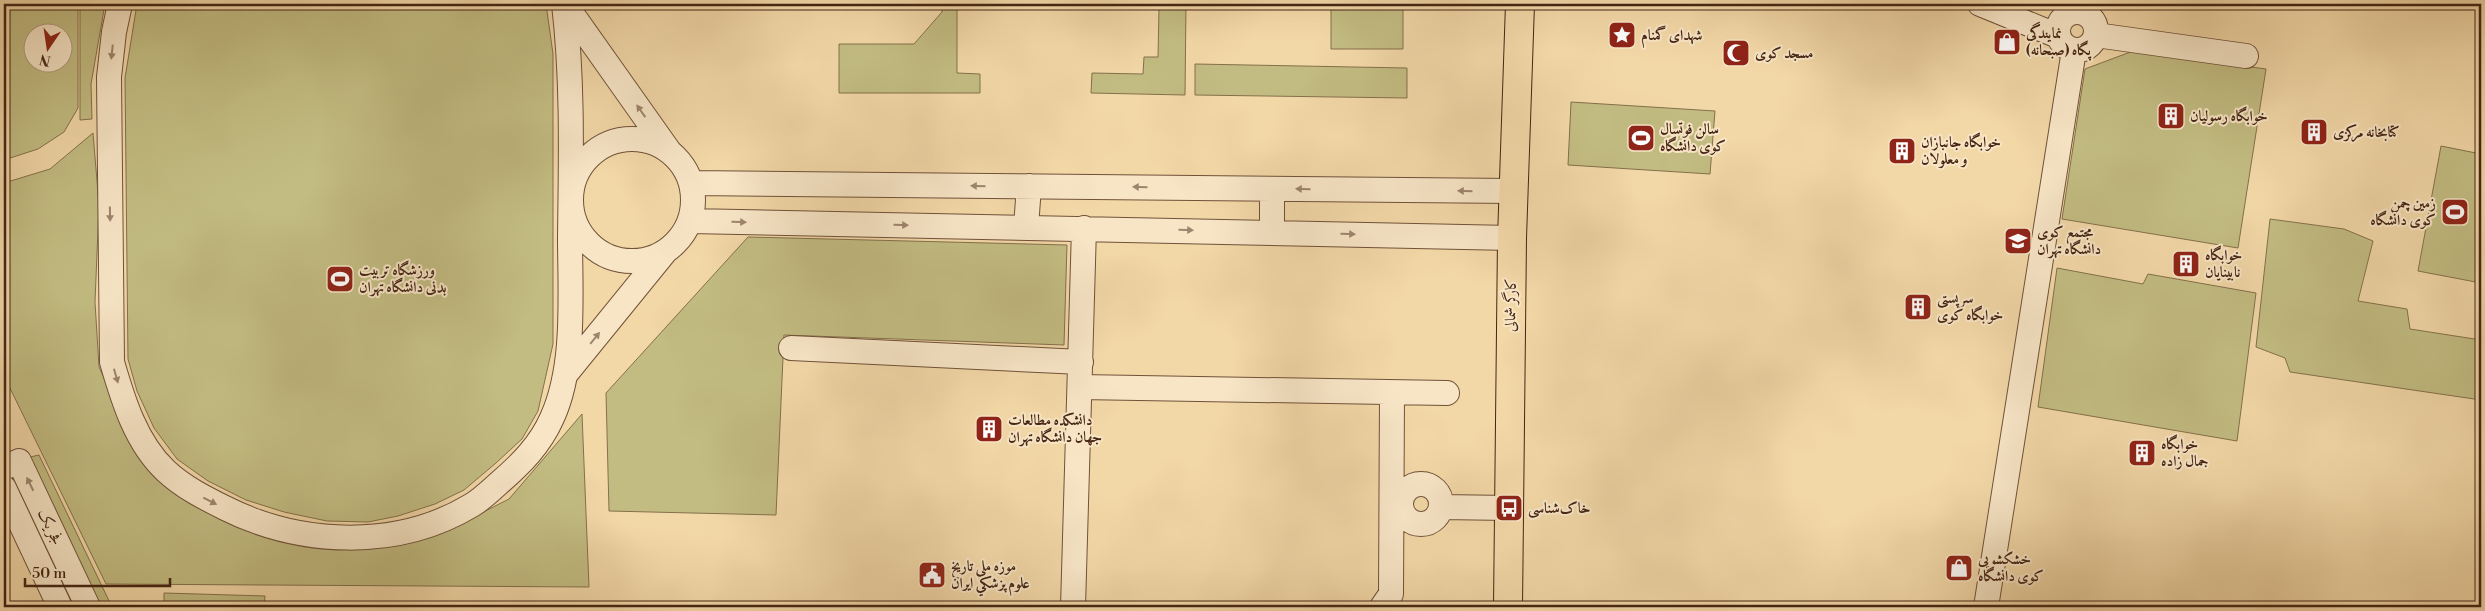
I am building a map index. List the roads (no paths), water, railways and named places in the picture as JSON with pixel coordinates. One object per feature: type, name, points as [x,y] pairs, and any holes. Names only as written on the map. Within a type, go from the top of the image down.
[{"type":"main road","name":"کارگر شمالی","points":[[1508,607],[1512,238],[1520,4]]},
{"type":"street","points":[[120,4],[114,32],[109,77],[112,362],[122,397],[139,436],[166,471],[200,496],[240,516],[280,529],[326,538],[370,538],[402,532],[442,520],[474,504],[535,450],[553,417],[570,345],[570,53],[564,4]]},
{"type":"street","points":[[564,4],[669,151],[682,165],[691,183],[694,202],[690,221],[681,238],[665,252],[564,376]]},
{"type":"street","points":[[1980,4],[2066,43],[2089,46],[2096,35],[2095,23],[2081,8],[2068,14],[2059,23],[2066,43],[1986,607]]},
{"type":"street","points":[[2096,35],[2246,56]]},
{"type":"street","points":[[665,252],[645,260],[631,261],[624,261],[604,255],[587,242],[575,224],[570,204],[573,183],[582,164],[596,150],[614,142],[633,139],[652,142],[669,151]]},
{"type":"street","points":[[691,183],[1514,192]]},
{"type":"street","points":[[1026,227],[1029,186]]},
{"type":"street","points":[[1272,189],[1272,232]]},
{"type":"street","points":[[690,221],[1512,238]]},
{"type":"street","points":[[1073,607],[1084,228]]},
{"type":"street","points":[[791,348],[1081,362]]},
{"type":"street","points":[[1080,388],[1447,393]]},
{"type":"street","points":[[1382,607],[1391,594],[1396,506],[1392,393]]},
{"type":"street","name":"فجر یک","points":[[4,468],[19,462],[88,607]]},
{"type":"street","points":[[1396,506],[1404,492],[1415,485],[1422,484],[1434,489],[1441,500],[1441,507],[1509,508]]},
{"type":"street","name":"فجر یک","points":[[4,488],[60,607]]},
{"type":"place","name":"شهدای گمنام","points":[[1622,35]]},
{"type":"place","name":"نمایندگی پگاه (صبحانه)","points":[[2007,42]]},
{"type":"place","name":"مسجد کوی","points":[[1736,53]]},
{"type":"place","name":"خوابگاه رسولیان","points":[[2171,116]]},
{"type":"place","name":"کتابخانه مرکزی","points":[[2314,132]]},
{"type":"place","name":"سالن فوتسال کوی دانشگاه","points":[[1641,138]]},
{"type":"place","name":"خوابگاه جانبازان و معلولان","points":[[1902,151]]},
{"type":"place","name":"زمین چمن کوی دانشگاه","points":[[2455,212]]},
{"type":"place","name":"مجتمع کوی دانشگاه تهران","points":[[2018,241]]},
{"type":"place","name":"خوابگاه نابینایان","points":[[2186,264]]},
{"type":"place","name":"ورزشگاه تربیت بدنی دانشگاه تهران","points":[[340,279]]},
{"type":"place","name":"سرپستی خوابگاه کوی","points":[[1918,307]]},
{"type":"place","name":"دانشکده مطالعات جهان دانشگاه تهران","points":[[989,429]]},
{"type":"place","name":"خوابگاه جمال زاده","points":[[2142,453]]},
{"type":"place","name":"خاک‌شناسی","points":[[1509,508]]},
{"type":"place","name":"خشکشویی کوی دانشگاه","points":[[1959,568]]},
{"type":"place","name":"موزه ملي تاريخ علوم پزشكي ايران","points":[[932,575]]}]
